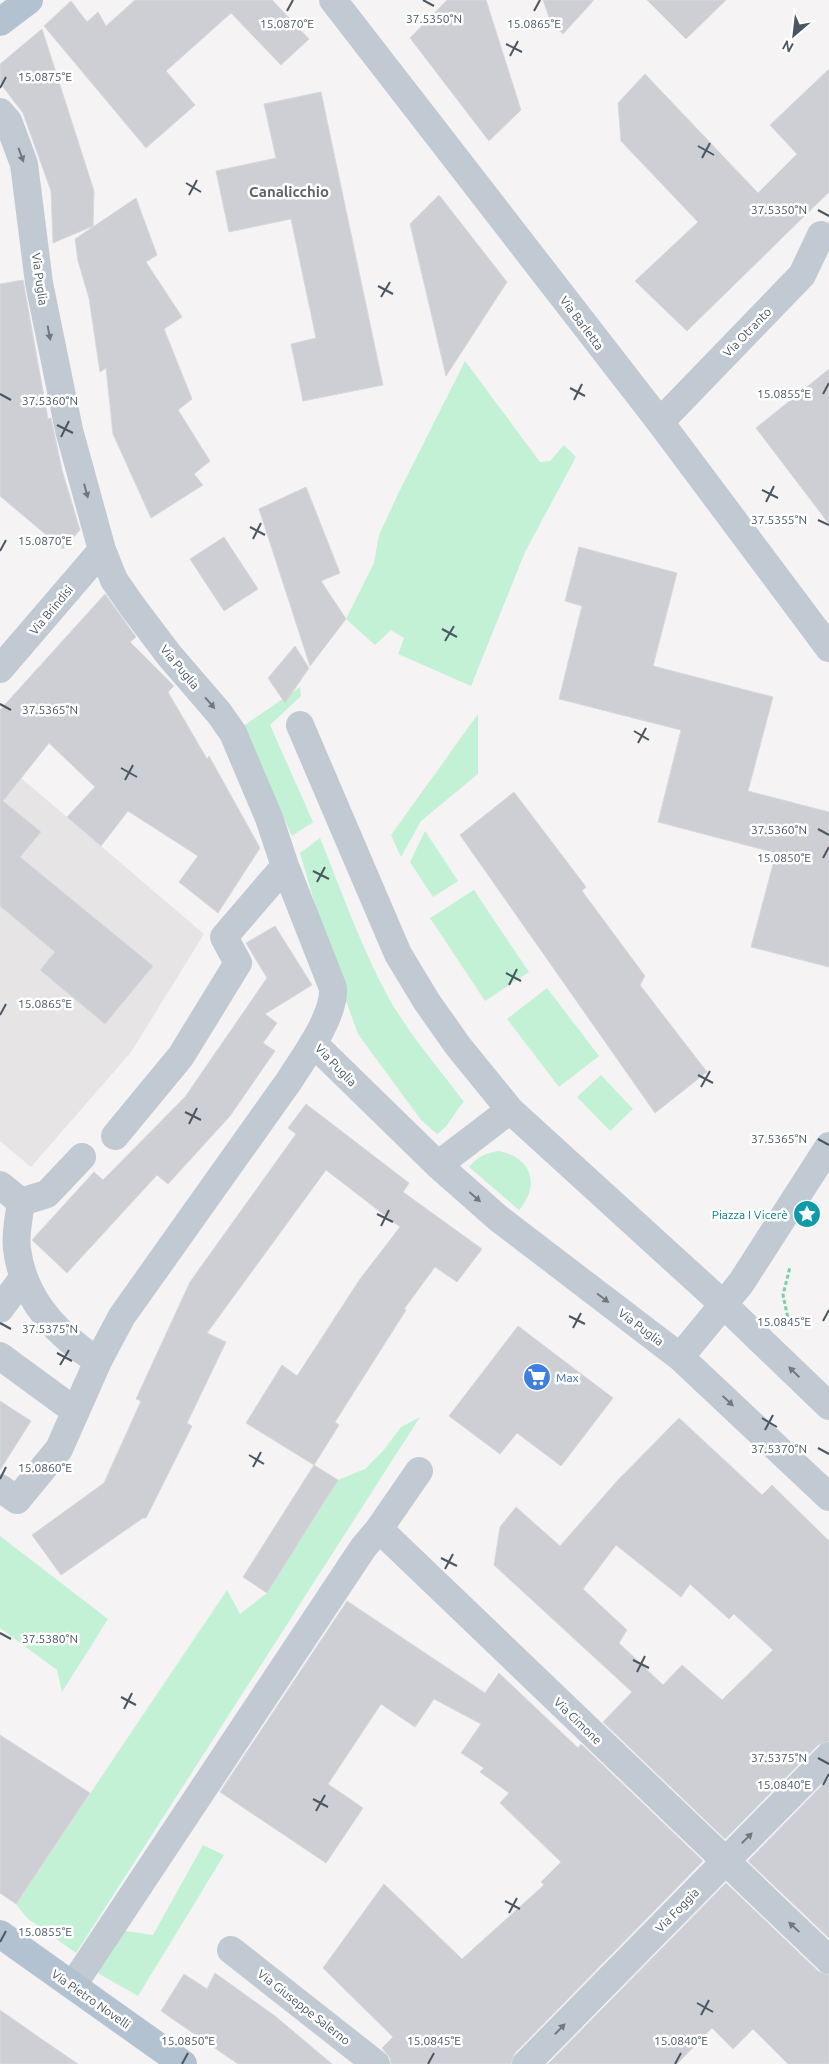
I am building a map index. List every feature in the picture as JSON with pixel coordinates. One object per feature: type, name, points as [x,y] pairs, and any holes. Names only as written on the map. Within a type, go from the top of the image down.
[{"type":"main road","points":[[0,22],[29,0]]},
{"type":"main road","name":"Via Pietro Novelli","points":[[0,1934],[183,2064]]},
{"type":"street","name":"Via Barletta","points":[[333,0],[660,422],[829,648]]},
{"type":"street","name":"Via Puglia","points":[[0,112],[8,121],[24,164],[45,312],[69,430],[102,550],[114,580],[132,606],[170,655],[219,712],[233,733],[269,818],[285,866],[333,988],[334,999],[313,1044],[438,1165],[498,1218],[680,1356],[829,1496]]},
{"type":"street","name":"Via Otranto","points":[[660,422],[802,275],[821,235]]},
{"type":"street","name":"Via Brindisi","points":[[0,669],[102,550]]},
{"type":"street","points":[[300,725],[398,954],[427,1002],[458,1046],[510,1110],[724,1305],[829,1406]]},
{"type":"street","points":[[115,1136],[181,1056],[238,963],[224,937],[285,866]]},
{"type":"street","points":[[0,1488],[17,1500],[59,1449],[98,1361],[122,1316],[290,1081],[313,1044]]},
{"type":"street","points":[[438,1165],[510,1110]]},
{"type":"street","points":[[680,1356],[724,1305],[741,1282],[829,1146]]},
{"type":"street","points":[[21,1202],[47,1194],[82,1157]]},
{"type":"street","points":[[0,1185],[21,1202]]},
{"type":"street","points":[[21,1202],[17,1247],[23,1278],[35,1301],[53,1326],[74,1346],[98,1361]]},
{"type":"street","points":[[0,1310],[23,1278]]},
{"type":"street","points":[[0,1356],[75,1411]]},
{"type":"street","points":[[73,1985],[363,1548],[379,1529],[419,1472]]},
{"type":"street","name":"Via Cimone","points":[[379,1529],[829,1960]]},
{"type":"street","name":"Via Foggia","points":[[526,2064],[829,1756]]},
{"type":"street","name":"Via Giuseppe Salerno","points":[[232,1950],[376,2064]]},
{"type":"path","points":[[791,1266],[783,1295],[792,1332]]},
{"type":"shaded area","points":[[0,760],[204,934],[131,1052],[31,1167],[0,1141]]},
{"type":"green space","points":[[465,361],[540,462],[550,461],[564,445],[576,457],[525,552],[471,686],[398,654],[404,638],[391,630],[375,645],[346,619],[374,563],[379,535]]},
{"type":"green space","points":[[300,687],[301,696],[270,725],[313,822],[292,836],[242,727]]},
{"type":"green space","points":[[478,714],[478,774],[421,821],[401,857],[391,835]]},
{"type":"green space","points":[[425,831],[458,881],[433,897],[410,862]]},
{"type":"green space","points":[[320,838],[359,936],[386,993],[413,1035],[464,1102],[449,1123],[437,1134],[421,1120],[358,1034],[331,959],[300,853]]},
{"type":"green space","points":[[474,890],[529,972],[485,1001],[430,918]]},
{"type":"green space","points":[[547,988],[599,1056],[559,1087],[507,1019]]},
{"type":"green space","points":[[601,1075],[633,1109],[610,1131],[577,1097]]},
{"type":"green space","points":[[499,1151],[519,1159],[529,1173],[530,1191],[526,1201],[519,1210],[469,1167],[482,1156]]},
{"type":"green space","points":[[420,1417],[76,1953],[27,1918],[16,1904],[227,1590],[240,1614],[267,1593],[338,1480],[365,1469],[383,1451],[401,1427]]},
{"type":"green space","points":[[0,1536],[108,1619],[62,1692],[57,1670],[0,1628]]},
{"type":"green space","points":[[203,1845],[224,1855],[138,1996],[96,1972],[119,1936],[126,1931],[153,1935]]},
{"type":"building","points":[[135,0],[272,0],[309,39],[281,65],[231,13],[166,71],[195,105],[146,148],[44,26],[71,1],[87,22],[98,12],[106,26]]},
{"type":"building","points":[[447,0],[486,0],[521,110],[489,141],[410,38]]},
{"type":"building","points":[[543,0],[594,0],[563,34],[551,23]]},
{"type":"building","points":[[647,0],[726,0],[686,39]]},
{"type":"building","points":[[42,29],[94,191],[93,226],[53,243],[51,191],[23,113],[0,83],[0,64]]},
{"type":"building","points":[[829,69],[829,192],[687,331],[635,281],[698,222],[621,141],[618,103],[645,74],[758,193],[797,154],[770,125]]},
{"type":"building","points":[[321,92],[383,385],[303,401],[291,344],[316,338],[291,219],[229,232],[216,171],[276,158],[264,104]]},
{"type":"building","points":[[439,195],[507,282],[446,376],[410,224]]},
{"type":"building","points":[[136,198],[157,255],[146,262],[182,317],[164,329],[192,399],[178,410],[210,461],[194,474],[203,485],[151,518],[113,434],[106,368],[100,372],[89,298],[78,261],[75,239]]},
{"type":"building","points":[[23,280],[48,419],[51,418],[62,470],[80,530],[63,549],[0,496],[0,284]]},
{"type":"building","points":[[829,369],[829,524],[756,428]]},
{"type":"building","points":[[306,487],[340,573],[321,581],[346,619],[310,666],[259,509]]},
{"type":"building","points":[[224,537],[258,589],[224,611],[190,559]]},
{"type":"building","points":[[579,547],[677,573],[653,666],[773,697],[748,791],[829,812],[829,967],[751,947],[776,853],[658,822],[681,730],[559,699],[582,606],[565,601]]},
{"type":"building","points":[[105,594],[136,637],[130,642],[174,686],[168,692],[207,759],[209,756],[260,848],[218,913],[179,882],[198,856],[128,811],[101,846],[67,817],[95,787],[49,743],[3,801],[41,832],[20,857],[153,966],[105,1024],[40,970],[55,952],[0,906],[0,710]]},
{"type":"building","points":[[295,646],[309,668],[285,703],[268,678]]},
{"type":"building","points":[[514,792],[586,887],[582,891],[645,976],[640,985],[707,1072],[655,1113],[460,835]]},
{"type":"building","points":[[275,926],[312,985],[265,1014],[277,1023],[263,1043],[275,1051],[230,1116],[168,1184],[157,1175],[67,1273],[32,1240],[94,1172],[103,1180],[185,1097],[267,978],[246,943]]},
{"type":"building","points":[[306,1104],[409,1183],[403,1192],[482,1249],[457,1282],[435,1267],[404,1309],[406,1310],[335,1422],[339,1425],[314,1465],[246,1423],[282,1365],[297,1376],[360,1279],[400,1227],[326,1170],[207,1333],[226,1342],[187,1423],[192,1426],[146,1518],[143,1518],[61,1575],[32,1535],[104,1483],[141,1401],[136,1399],[190,1282],[296,1134],[288,1128]]},
{"type":"building","points":[[518,1326],[613,1398],[561,1466],[517,1433],[500,1454],[449,1416]]},
{"type":"building","points":[[0,1401],[31,1421],[0,1470]]},
{"type":"building","points":[[679,1418],[762,1495],[772,1485],[829,1541],[829,1741],[818,1745],[725,1839],[603,1722],[632,1692],[494,1565],[500,1527],[516,1507],[560,1546],[618,1480]],"holes":[[[616,1545],[681,1597],[690,1584],[729,1619],[734,1614],[773,1650],[722,1700],[682,1665],[663,1685],[619,1643],[627,1630],[583,1589]]]},
{"type":"building","points":[[314,1465],[338,1480],[267,1593],[243,1577]]},
{"type":"building","points":[[347,1601],[485,1693],[499,1673],[578,1748],[581,1744],[703,1861],[515,2053],[511,2064],[391,2064],[390,2058],[382,2048],[393,2037],[323,1968],[384,1884],[462,1959],[544,1885],[541,1882],[561,1862],[500,1803],[509,1793],[480,1772],[484,1768],[461,1753],[481,1724],[434,1699],[415,1727],[381,1704],[328,1784],[363,1808],[326,1863],[220,1792]]},
{"type":"building","points":[[0,1735],[90,1793],[16,1904],[0,1893]]},
{"type":"building","points":[[829,1778],[829,1938],[748,1861]]},
{"type":"building","points":[[726,1883],[818,1971],[829,1975],[829,2064],[788,2064],[753,2029],[733,2049],[712,2028],[677,2064],[548,2064]]},
{"type":"building","points":[[215,1973],[275,2016],[332,2064],[238,2064],[161,2011],[184,1974],[207,1989]]},
{"type":"building","points":[[0,2010],[40,2038],[78,2064],[0,2064]]},
{"type":"place","name":"Piazza I Vicerè","points":[[807,1214]]},
{"type":"place","name":"Max","points":[[537,1377]]},
{"type":"district","name":"Canalicchio","points":[[289,191]]}]
